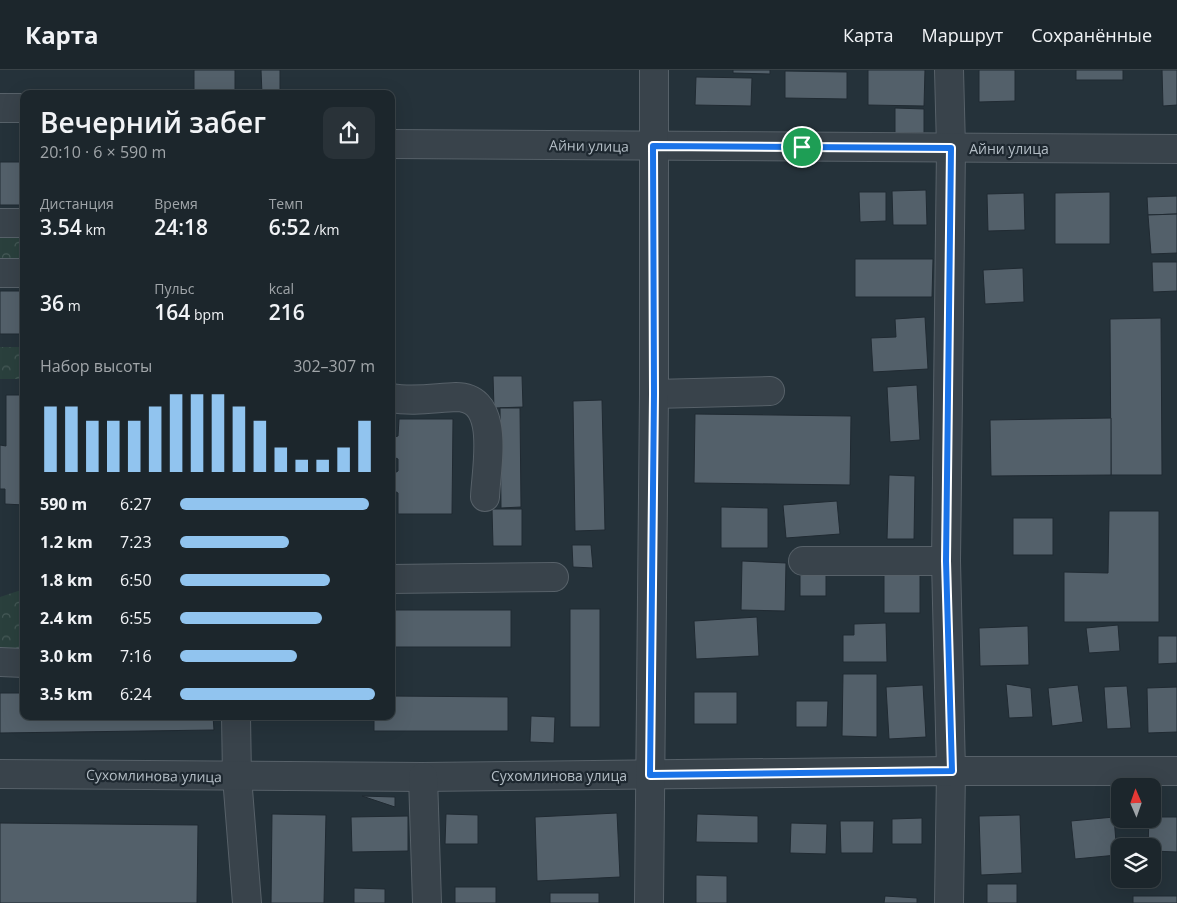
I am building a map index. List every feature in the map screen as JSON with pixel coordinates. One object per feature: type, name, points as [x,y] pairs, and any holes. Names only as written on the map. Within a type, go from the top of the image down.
[{"type":"street","points":[[649,903],[654,394],[654,70]]},
{"type":"street","points":[[949,70],[951,148],[946,561],[952,771],[949,903]]},
{"type":"street","points":[[0,108],[20,108]]},
{"type":"street","name":"Айни улица","points":[[395,144],[1177,149]]},
{"type":"street","points":[[0,223],[20,223]]},
{"type":"street","points":[[0,273],[20,273]]},
{"type":"street","points":[[654,394],[770,391]]},
{"type":"street","points":[[395,398],[420,400],[457,397],[468,399],[480,405],[486,418],[488,435],[485,497]]},
{"type":"street","points":[[803,561],[946,561]]},
{"type":"street","points":[[395,579],[554,577]]},
{"type":"street","points":[[0,662],[20,664]]},
{"type":"street","points":[[236,720],[237,777],[247,903]]},
{"type":"street","name":"Сухомлинова улица","points":[[0,774],[423,777],[952,771],[1177,771]]},
{"type":"street","points":[[423,777],[426,903]]},
{"type":"green space","points":[[0,232],[20,232],[20,259],[0,259]]},
{"type":"green space","points":[[0,347],[20,347],[20,379],[0,379]]},
{"type":"green space","points":[[20,590],[20,651],[0,651],[0,597]]},
{"type":"building","points":[[194,70],[235,70],[235,90],[194,90]]},
{"type":"building","points":[[261,70],[280,70],[280,90],[262,90]]},
{"type":"building","points":[[733,70],[770,70],[770,74],[733,73]]},
{"type":"building","points":[[868,70],[925,70],[924,106],[868,105]]},
{"type":"building","points":[[979,70],[1015,70],[1015,101],[979,102]]},
{"type":"building","points":[[1076,70],[1123,70],[1123,80],[1076,80]]},
{"type":"building","points":[[1162,70],[1177,70],[1177,105],[1163,106]]},
{"type":"building","points":[[785,71],[847,72],[847,99],[785,98]]},
{"type":"building","points":[[696,77],[752,78],[751,106],[695,105]]},
{"type":"building","points":[[895,108],[924,109],[924,133],[895,133]]},
{"type":"building","points":[[0,162],[20,162],[20,205],[0,205]]},
{"type":"building","points":[[926,190],[927,225],[893,225],[892,191]]},
{"type":"building","points":[[859,192],[886,192],[886,221],[860,222]]},
{"type":"building","points":[[1110,192],[1110,244],[1055,244],[1055,193]]},
{"type":"building","points":[[1024,193],[1025,230],[988,231],[987,194]]},
{"type":"building","points":[[1177,196],[1177,214],[1148,215],[1147,197]]},
{"type":"building","points":[[1177,214],[1177,253],[1151,254],[1148,215]]},
{"type":"building","points":[[855,259],[933,259],[932,297],[855,297]]},
{"type":"building","points":[[1152,262],[1177,262],[1177,291],[1153,292]]},
{"type":"building","points":[[1023,268],[1024,302],[985,304],[983,270]]},
{"type":"building","points":[[0,291],[20,291],[20,334],[0,334]]},
{"type":"building","points":[[925,317],[928,369],[873,372],[871,338],[896,337],[895,319]]},
{"type":"building","points":[[1161,318],[1162,475],[1111,475],[1110,319]]},
{"type":"building","points":[[493,376],[522,376],[523,407],[494,408]]},
{"type":"building","points":[[917,385],[920,440],[890,442],[887,387]]},
{"type":"building","points":[[6,395],[20,395],[20,505],[5,504],[5,489],[0,489],[0,445],[6,446]]},
{"type":"building","points":[[602,400],[605,530],[575,531],[573,401]]},
{"type":"building","points":[[500,408],[520,408],[521,507],[501,508]]},
{"type":"building","points":[[695,414],[851,416],[850,485],[694,483]]},
{"type":"building","points":[[1111,418],[1111,475],[991,476],[990,420]]},
{"type":"building","points":[[399,419],[453,419],[452,514],[398,514],[398,493],[395,491],[395,473],[398,471],[398,459],[395,458],[395,437],[398,436]]},
{"type":"building","points":[[889,475],[915,476],[914,539],[887,539]]},
{"type":"building","points":[[837,501],[840,534],[786,538],[783,505]]},
{"type":"building","points":[[721,507],[768,508],[768,548],[721,548]]},
{"type":"building","points":[[492,509],[522,509],[522,546],[493,546]]},
{"type":"building","points":[[1109,511],[1159,511],[1159,622],[1064,622],[1064,572],[1108,573]]},
{"type":"building","points":[[1013,518],[1053,518],[1053,555],[1013,555]]},
{"type":"building","points":[[572,545],[591,545],[593,568],[573,567]]},
{"type":"building","points":[[742,561],[786,563],[785,611],[741,610]]},
{"type":"building","points":[[884,573],[920,573],[920,613],[884,613]]},
{"type":"building","points":[[800,575],[826,575],[826,596],[800,596]]},
{"type":"building","points":[[570,609],[600,609],[600,727],[570,727]]},
{"type":"building","points":[[395,610],[511,610],[511,647],[395,647]]},
{"type":"building","points":[[757,617],[759,656],[696,659],[694,621]]},
{"type":"building","points":[[886,623],[887,662],[843,662],[843,635],[854,635],[854,624]]},
{"type":"building","points":[[1118,625],[1120,651],[1089,653],[1086,628]]},
{"type":"building","points":[[1028,626],[1029,665],[980,666],[979,628]]},
{"type":"building","points":[[1158,636],[1177,636],[1177,663],[1158,664]]},
{"type":"building","points":[[843,674],[877,674],[877,737],[842,736]]},
{"type":"building","points":[[1006,684],[1031,688],[1033,717],[1009,718]]},
{"type":"building","points":[[923,685],[926,737],[889,739],[886,687]]},
{"type":"building","points":[[1078,685],[1083,722],[1052,726],[1048,688]]},
{"type":"building","points":[[1127,686],[1131,728],[1107,729],[1104,687]]},
{"type":"building","points":[[1177,687],[1177,732],[1148,733],[1147,688]]},
{"type":"building","points":[[694,692],[737,692],[737,724],[694,724]]},
{"type":"building","points":[[0,693],[20,693],[20,720],[213,720],[214,730],[0,733]]},
{"type":"building","points":[[395,696],[508,697],[508,731],[374,731],[374,720],[395,720]]},
{"type":"building","points":[[796,701],[828,701],[827,727],[796,727]]},
{"type":"building","points":[[531,716],[555,717],[554,743],[530,742]]},
{"type":"building","points":[[362,796],[395,797],[395,807]]},
{"type":"building","points":[[617,813],[620,877],[537,881],[535,817]]},
{"type":"building","points":[[272,814],[326,815],[324,903],[271,903]]},
{"type":"building","points":[[446,814],[478,815],[478,844],[445,844]]},
{"type":"building","points":[[697,814],[758,816],[758,843],[696,842]]},
{"type":"building","points":[[1020,815],[1022,873],[981,875],[979,816]]},
{"type":"building","points":[[408,816],[408,851],[352,852],[351,817]]},
{"type":"building","points":[[1111,817],[1111,828],[1115,828],[1116,838],[1111,838],[1111,856],[1075,859],[1071,821]]},
{"type":"building","points":[[1161,817],[1177,817],[1177,852],[1161,851],[1161,838],[1148,838],[1149,828],[1161,828]]},
{"type":"building","points":[[922,818],[922,844],[892,844],[892,819]]},
{"type":"building","points":[[840,821],[874,821],[873,853],[841,853]]},
{"type":"building","points":[[0,823],[198,825],[197,903],[0,903]]},
{"type":"building","points":[[791,823],[827,824],[826,854],[790,853]]},
{"type":"building","points":[[696,875],[727,876],[727,903],[696,903]]},
{"type":"building","points":[[987,884],[1017,884],[1017,903],[987,903]]},
{"type":"building","points":[[455,887],[496,887],[496,903],[455,903]]},
{"type":"building","points":[[354,888],[385,889],[385,903],[354,903]]},
{"type":"building","points":[[550,893],[599,893],[599,903],[550,903]]},
{"type":"building","points":[[885,896],[917,898],[917,903],[884,903]]},
{"type":"building","points":[[1133,896],[1177,896],[1177,903],[1133,903]]},
{"type":"route","points":[[653,146],[802,147],[951,148],[946,561],[952,771],[650,775],[654,394],[653,146]]}]
